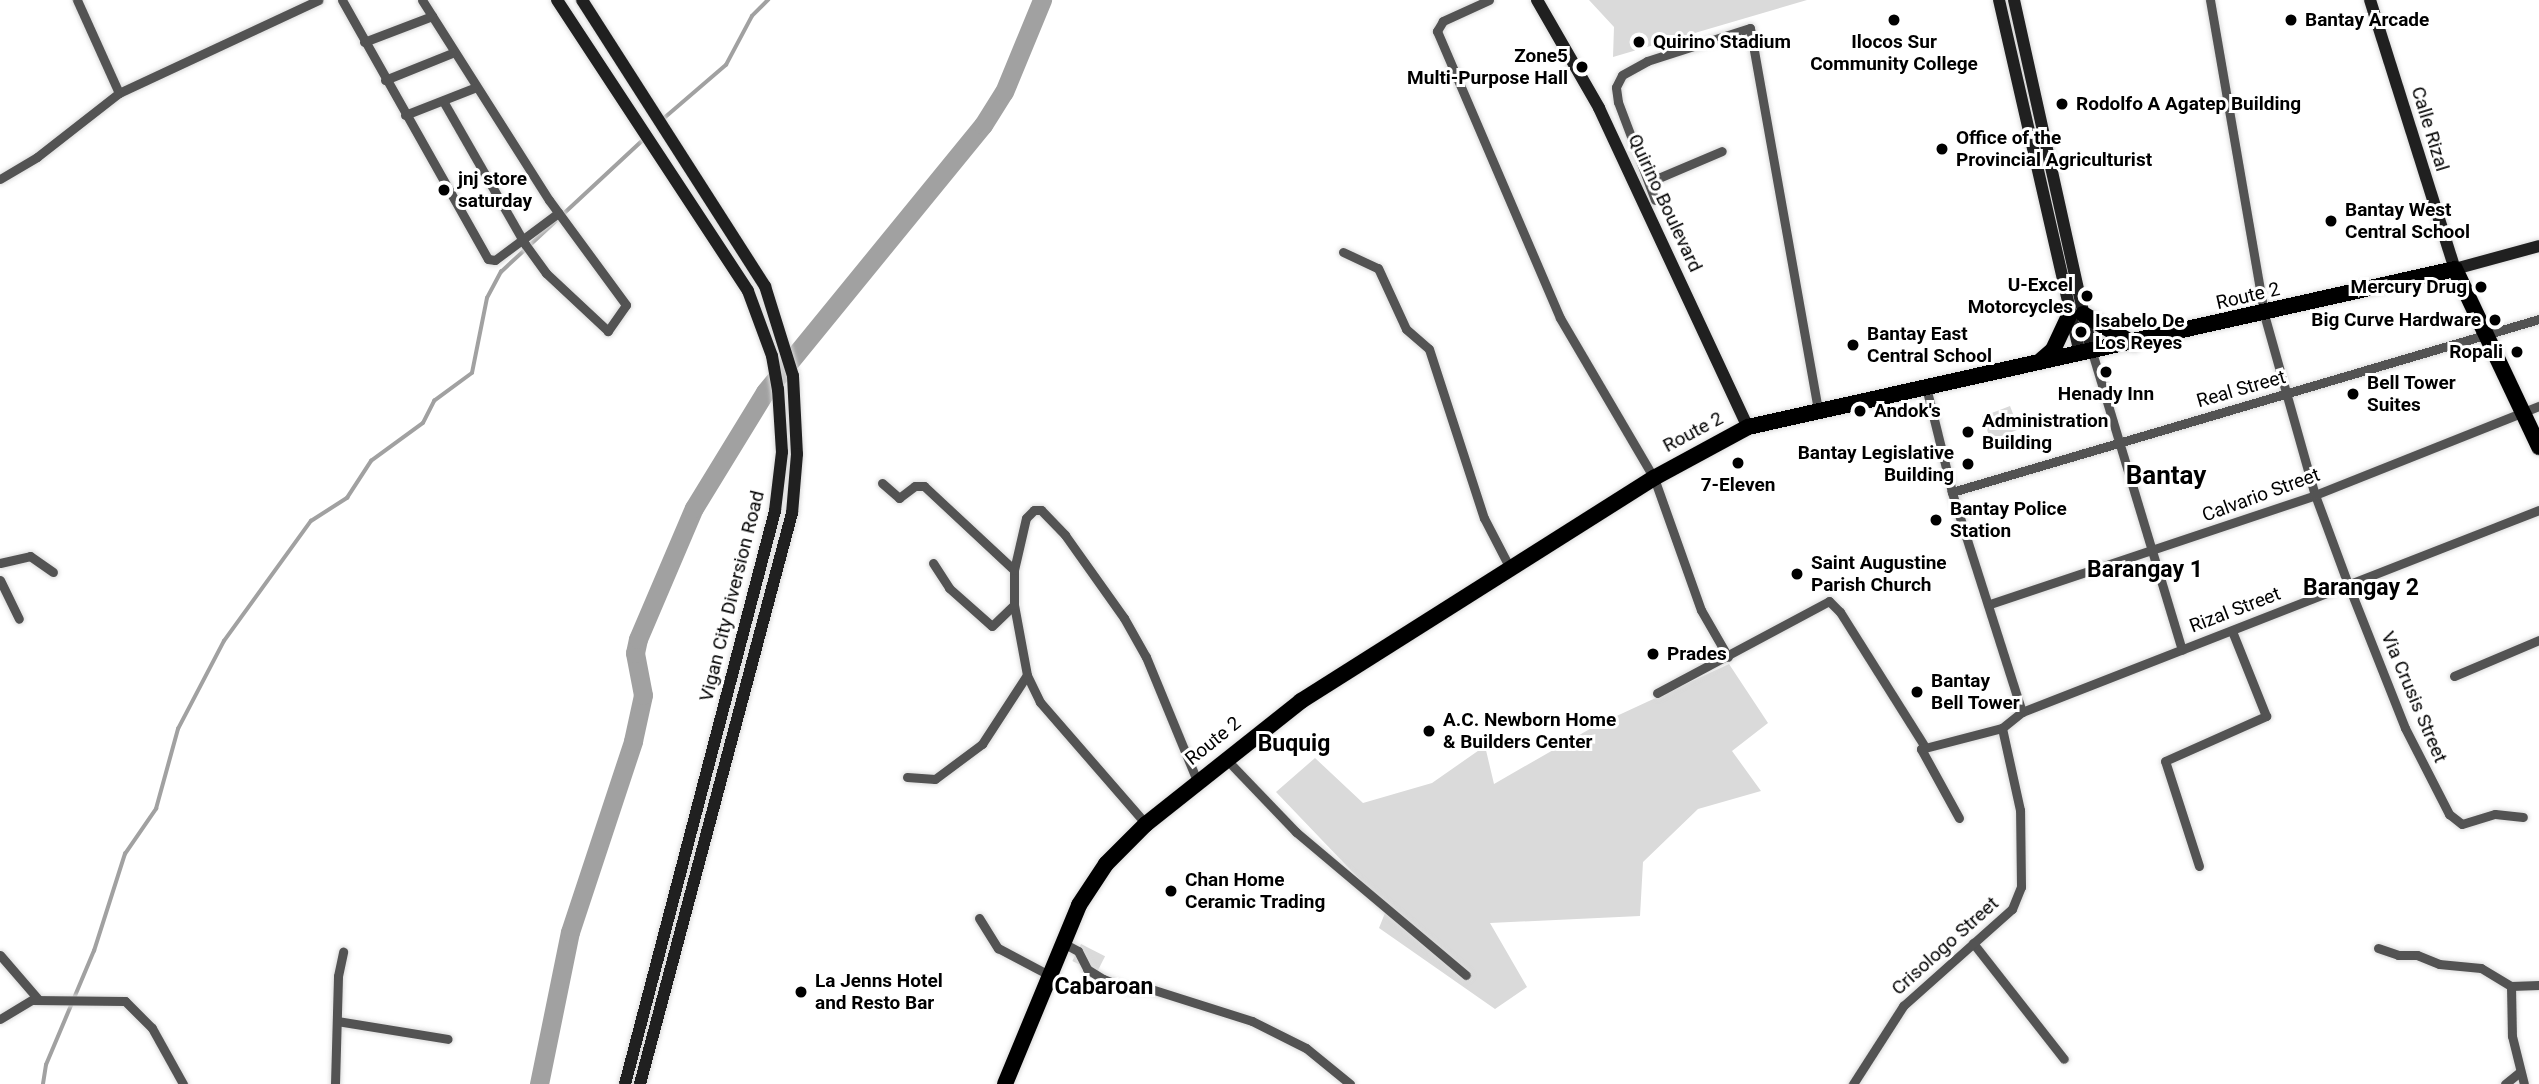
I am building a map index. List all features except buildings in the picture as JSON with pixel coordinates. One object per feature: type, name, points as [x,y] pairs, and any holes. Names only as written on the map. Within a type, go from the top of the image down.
[{"type":"highway","name":"Route 2","points":[[1005,1084],[1049,975],[1093,881],[1146,824],[1225,758],[1301,701],[1654,478],[1748,427],[2134,344],[2455,270]]},
{"type":"highway","points":[[2455,270],[2484,337],[2539,447]]},
{"type":"highway","points":[[2034,365],[2053,350],[2076,314],[2134,344]]},
{"type":"main road","name":"Vigan City Diversion Road","points":[[557,0],[748,291],[772,356],[778,389],[782,452],[775,511],[625,1084]]},
{"type":"main road","name":"Vigan City Diversion Road","points":[[582,0],[765,286],[793,376],[797,454],[792,513],[640,1084]]},
{"type":"main road","name":"Quirino Boulevard","points":[[1537,0],[1599,108],[1748,427]]},
{"type":"main road","name":"Calle Rizal","points":[[2370,0],[2455,270]]},
{"type":"main road","points":[[2058,233],[2041,124],[2014,1],[2000,3],[2028,127],[2058,233],[2086,354]]},
{"type":"main road","points":[[2028,127],[2041,124]]},
{"type":"main road","points":[[2455,270],[2539,246]]},
{"type":"street","points":[[77,0],[119,93]]},
{"type":"street","points":[[0,178],[37,158],[119,93],[318,0]]},
{"type":"street","points":[[342,0],[488,259],[495,260],[524,242],[559,214]]},
{"type":"street","points":[[422,0],[474,88],[559,214],[626,305],[608,331],[546,273],[524,242],[443,101]]},
{"type":"street","points":[[1489,0],[1443,21],[1437,31],[1560,318],[1654,478],[1701,610],[1728,657]]},
{"type":"street","name":"Via Crusis Street","points":[[2210,0],[2264,314],[2284,394],[2315,495],[2348,584],[2405,728],[2449,814],[2462,824],[2495,814],[2524,817]]},
{"type":"street","points":[[364,43],[432,16]]},
{"type":"street","points":[[1655,200],[1618,102],[1616,87],[1622,75],[1647,61],[1750,28],[1818,411]]},
{"type":"street","points":[[385,80],[452,52]]},
{"type":"street","points":[[405,115],[474,88]]},
{"type":"street","points":[[1649,181],[1722,151]]},
{"type":"street","points":[[1343,251],[1378,268],[1406,328],[1429,349],[1484,518],[1511,570]]},
{"type":"street","name":"Real Street","points":[[1952,492],[2539,319]]},
{"type":"street","points":[[2086,354],[2118,443],[2182,650]]},
{"type":"street","points":[[1923,747],[2002,728],[2022,712],[1990,604],[1952,492],[1926,387]]},
{"type":"street","name":"Calvario Street","points":[[1990,604],[2152,552],[2315,495],[2539,406]]},
{"type":"street","points":[[882,483],[899,498],[915,486],[924,486],[1014,570]]},
{"type":"street","points":[[1146,824],[1040,702],[1027,675],[1014,605],[1014,570],[1026,518],[1041,510],[1065,535],[1124,618],[1146,657],[1197,781]]},
{"type":"street","name":"Rizal Street","points":[[2022,712],[2539,510]]},
{"type":"street","points":[[0,563],[30,556],[53,572]]},
{"type":"street","points":[[933,563],[949,588],[992,626],[1014,605]]},
{"type":"street","points":[[0,580],[19,619]]},
{"type":"street","points":[[1657,693],[1829,601],[1840,612],[1923,747],[1959,818]]},
{"type":"street","points":[[2199,866],[2165,761],[2266,716],[2232,631]]},
{"type":"street","points":[[2454,676],[2539,640]]},
{"type":"street","points":[[907,777],[935,779],[982,744],[1027,675]]},
{"type":"street","name":"Crisologo Street","points":[[1853,1084],[1903,1006],[2012,909],[2021,887],[2020,810],[2002,728]]},
{"type":"street","points":[[1225,758],[1296,832],[1466,975]]},
{"type":"street","points":[[979,919],[998,948],[1049,975]]},
{"type":"street","points":[[1063,943],[1078,951],[1087,969],[1103,979],[1129,989],[1151,989],[1252,1021],[1306,1048],[1350,1084]]},
{"type":"street","points":[[1973,943],[2064,1059]]},
{"type":"street","points":[[2378,948],[2399,955],[2417,954],[2439,964],[2481,968],[2511,986],[2539,985]]},
{"type":"street","points":[[335,1084],[343,951]]},
{"type":"street","points":[[0,955],[38,999]]},
{"type":"street","points":[[2511,986],[2512,1036],[2524,1084]]},
{"type":"street","points":[[0,1019],[38,999],[125,1001],[134,1007],[152,1028],[183,1084]]},
{"type":"street","points":[[337,1021],[448,1039]]},
{"type":"street","points":[[2505,1084],[2520,1072]]},
{"type":"shaded area","name":"Quirino Stadium","points":[[1589,0],[1807,0],[1613,57],[1614,27]]},
{"type":"shaded area","points":[[2010,406],[2019,429],[1991,440],[1982,417]]},
{"type":"shaded area","points":[[1729,664],[1768,723],[1732,751],[1761,791],[1698,809],[1643,862],[1640,916],[1490,923],[1527,987],[1495,1009],[1379,928],[1387,908],[1276,792],[1315,758],[1363,803],[1432,783],[1485,746],[1494,784],[1595,726]]},
{"type":"shaded area","points":[[1081,944],[1105,956],[1096,973],[1072,961]]},
{"type":"waterway","points":[[663,119],[726,65],[752,16],[768,0]]},
{"type":"waterway","points":[[539,1084],[570,932],[633,741],[643,695],[635,653],[638,639],[694,508],[765,392],[983,125],[1004,92],[1042,0]]},
{"type":"waterway","points":[[43,1084],[46,1065],[94,951],[125,854],[156,809],[178,729],[224,641],[311,521],[347,498],[371,461],[423,423],[434,401],[472,373],[487,298],[501,272],[643,140]]},
{"type":"place","name":"Ilocos Sur Community College","points":[[1894,20]]},
{"type":"place","name":"Bantay Arcade","points":[[2291,20]]},
{"type":"place","name":"Quirino Stadium","points":[[1639,42]]},
{"type":"place","name":"Zone5 Multi-Purpose Hall","points":[[1582,67]]},
{"type":"place","name":"Rodolfo A Agatep Building","points":[[2062,104]]},
{"type":"place","name":"Office of the Provincial Agriculturist","points":[[1942,149]]},
{"type":"place","name":"jnj store saturday","points":[[444,190]]},
{"type":"place","name":"Bantay West Central School","points":[[2331,221]]},
{"type":"place","name":"Mercury Drug","points":[[2481,287]]},
{"type":"place","name":"U-Excel Motorcycles","points":[[2087,296]]},
{"type":"place","name":"Big Curve Hardware","points":[[2495,320]]},
{"type":"place","name":"Isabelo De Los Reyes","points":[[2081,332]]},
{"type":"place","name":"Bantay East Central School","points":[[1853,345]]},
{"type":"place","name":"Ropali","points":[[2517,352]]},
{"type":"place","name":"Henady Inn","points":[[2106,372]]},
{"type":"place","name":"Bell Tower Suites","points":[[2353,394]]},
{"type":"place","name":"Andok's","points":[[1860,411]]},
{"type":"place","name":"Administration Building","points":[[1968,432]]},
{"type":"place","name":"7-Eleven","points":[[1738,463]]},
{"type":"place","name":"Bantay Legislative Building","points":[[1968,464]]},
{"type":"place","name":"Bantay Police Station","points":[[1936,520]]},
{"type":"place","name":"Saint Augustine Parish Church","points":[[1797,574]]},
{"type":"place","name":"Prades","points":[[1653,654]]},
{"type":"place","name":"Bantay Bell Tower","points":[[1917,692]]},
{"type":"place","name":"A.C. Newborn Home & Builders Center","points":[[1429,731]]},
{"type":"place","name":"Chan Home Ceramic Trading","points":[[1171,891]]},
{"type":"place","name":"La Jenns Hotel and Resto Bar","points":[[801,992]]},
{"type":"district","name":"Bantay","points":[[2166,476]]},
{"type":"district","name":"Barangay 1","points":[[2145,570]]},
{"type":"district","name":"Barangay 2","points":[[2361,588]]},
{"type":"district","name":"Buquig","points":[[1294,744]]},
{"type":"district","name":"Cabaroan","points":[[1104,987]]}]
